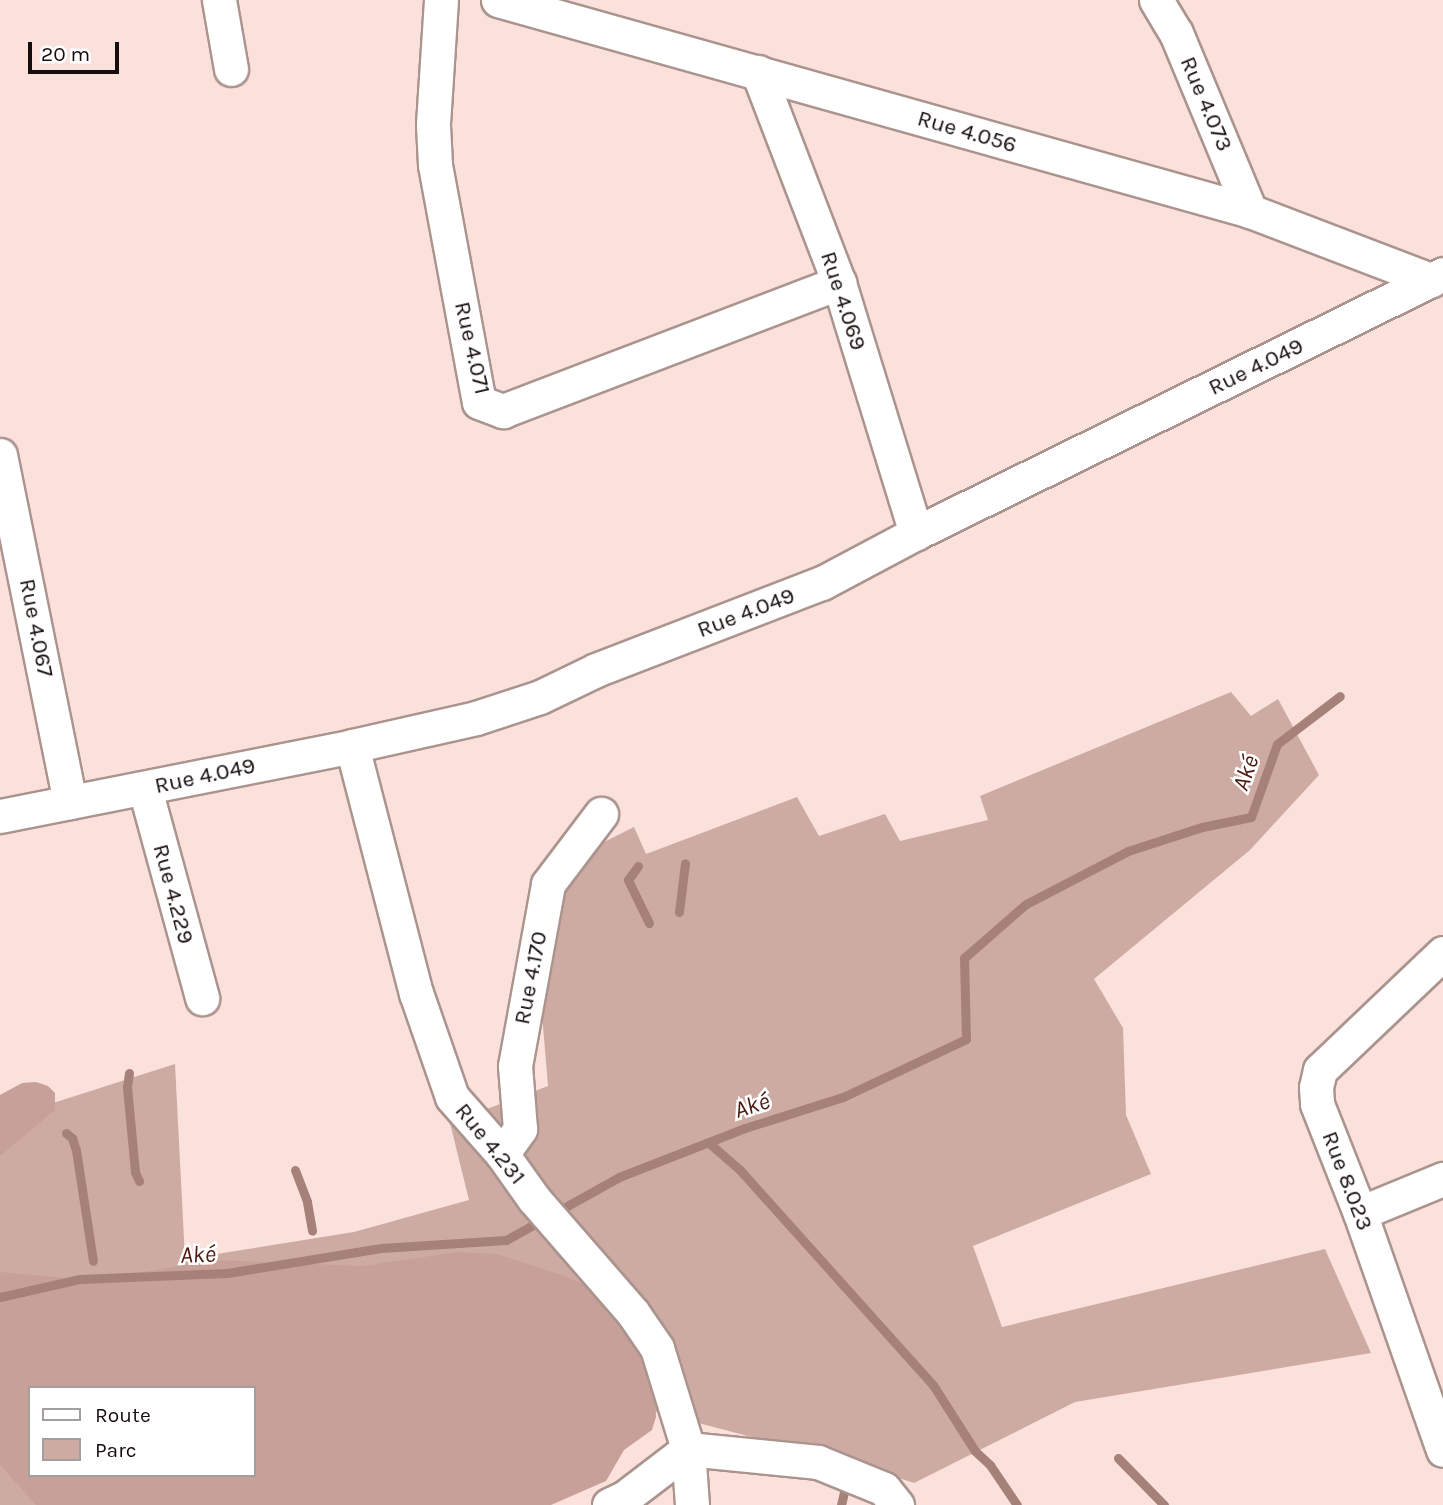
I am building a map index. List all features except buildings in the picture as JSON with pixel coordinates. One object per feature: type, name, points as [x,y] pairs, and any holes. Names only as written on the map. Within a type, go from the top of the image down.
[{"type":"street","points":[[219,0],[231,69]]},
{"type":"street","name":"Rue 4.071","points":[[441,0],[433,125],[435,165],[480,402],[503,411],[839,283]]},
{"type":"street","name":"Rue 4.056","points":[[498,0],[1250,211],[1437,277]]},
{"type":"street","name":"Rue 4.073","points":[[1156,0],[1176,33],[1250,211]]},
{"type":"street","name":"Rue 4.069","points":[[758,72],[839,283],[916,533]]},
{"type":"street","name":"Rue 4.049","points":[[0,817],[352,746],[477,718],[540,697],[597,670],[822,583],[916,533],[1437,277]]},
{"type":"street","name":"Rue 4.067","points":[[0,455],[70,802]]},
{"type":"street","name":"Rue 4.231","points":[[352,746],[416,993],[452,1097],[502,1154],[534,1199],[633,1313],[657,1348],[688,1449],[692,1505]]},
{"type":"street","name":"Rue 4.229","points":[[145,789],[202,998]]},
{"type":"street","name":"Rue 4.170","points":[[502,1154],[520,1129],[515,1066],[548,884],[601,814]]},
{"type":"street","name":"Rue 8.023","points":[[1440,1431],[1317,1104],[1316,1088],[1320,1070],[1443,953]]},
{"type":"street","points":[[1360,1213],[1443,1179]]},
{"type":"street","points":[[609,1505],[624,1498],[688,1449],[818,1462],[884,1489],[896,1500],[897,1505]]},
{"type":"green space","points":[[1231,692],[1251,716],[1278,699],[1319,775],[1250,850],[1094,979],[1123,1028],[1126,1115],[1151,1174],[973,1246],[1002,1327],[1325,1249],[1371,1353],[1075,1402],[914,1483],[865,1467],[611,1400],[230,1505],[0,1505],[0,1120],[175,1064],[185,1259],[354,1232],[469,1200],[450,1123],[548,1086],[532,894],[546,871],[634,827],[646,854],[797,797],[819,836],[885,814],[900,841],[988,820],[980,796]]},
{"type":"shaded area","points":[[36,1082],[48,1086],[55,1093],[55,1110],[0,1156],[0,1095],[22,1083]]},
{"type":"shaded area","points":[[458,1252],[497,1254],[562,1275],[590,1287],[626,1320],[645,1359],[655,1397],[656,1417],[652,1430],[624,1450],[606,1481],[551,1505],[36,1505],[0,1465],[0,1272],[67,1278],[142,1272],[216,1260],[362,1266]]},
{"type":"waterway","name":"Aké","points":[[0,1297],[80,1279],[227,1273],[381,1248],[506,1240],[619,1177],[745,1128],[843,1097],[966,1039],[964,958],[1026,904],[1128,851],[1202,827],[1251,817],[1277,744],[1340,696]]},
{"type":"waterway","points":[[679,912],[685,863]]},
{"type":"waterway","points":[[638,866],[628,880],[649,923]]},
{"type":"waterway","points":[[129,1073],[127,1087],[135,1172],[139,1181]]},
{"type":"waterway","points":[[66,1133],[72,1138],[76,1150],[93,1261]]},
{"type":"waterway","points":[[709,1143],[740,1170],[933,1385],[975,1451],[990,1465],[1017,1505]]},
{"type":"waterway","points":[[295,1170],[307,1202],[312,1231]]},
{"type":"waterway","points":[[1118,1458],[1164,1505]]},
{"type":"waterway","points":[[841,1505],[847,1480]]}]
